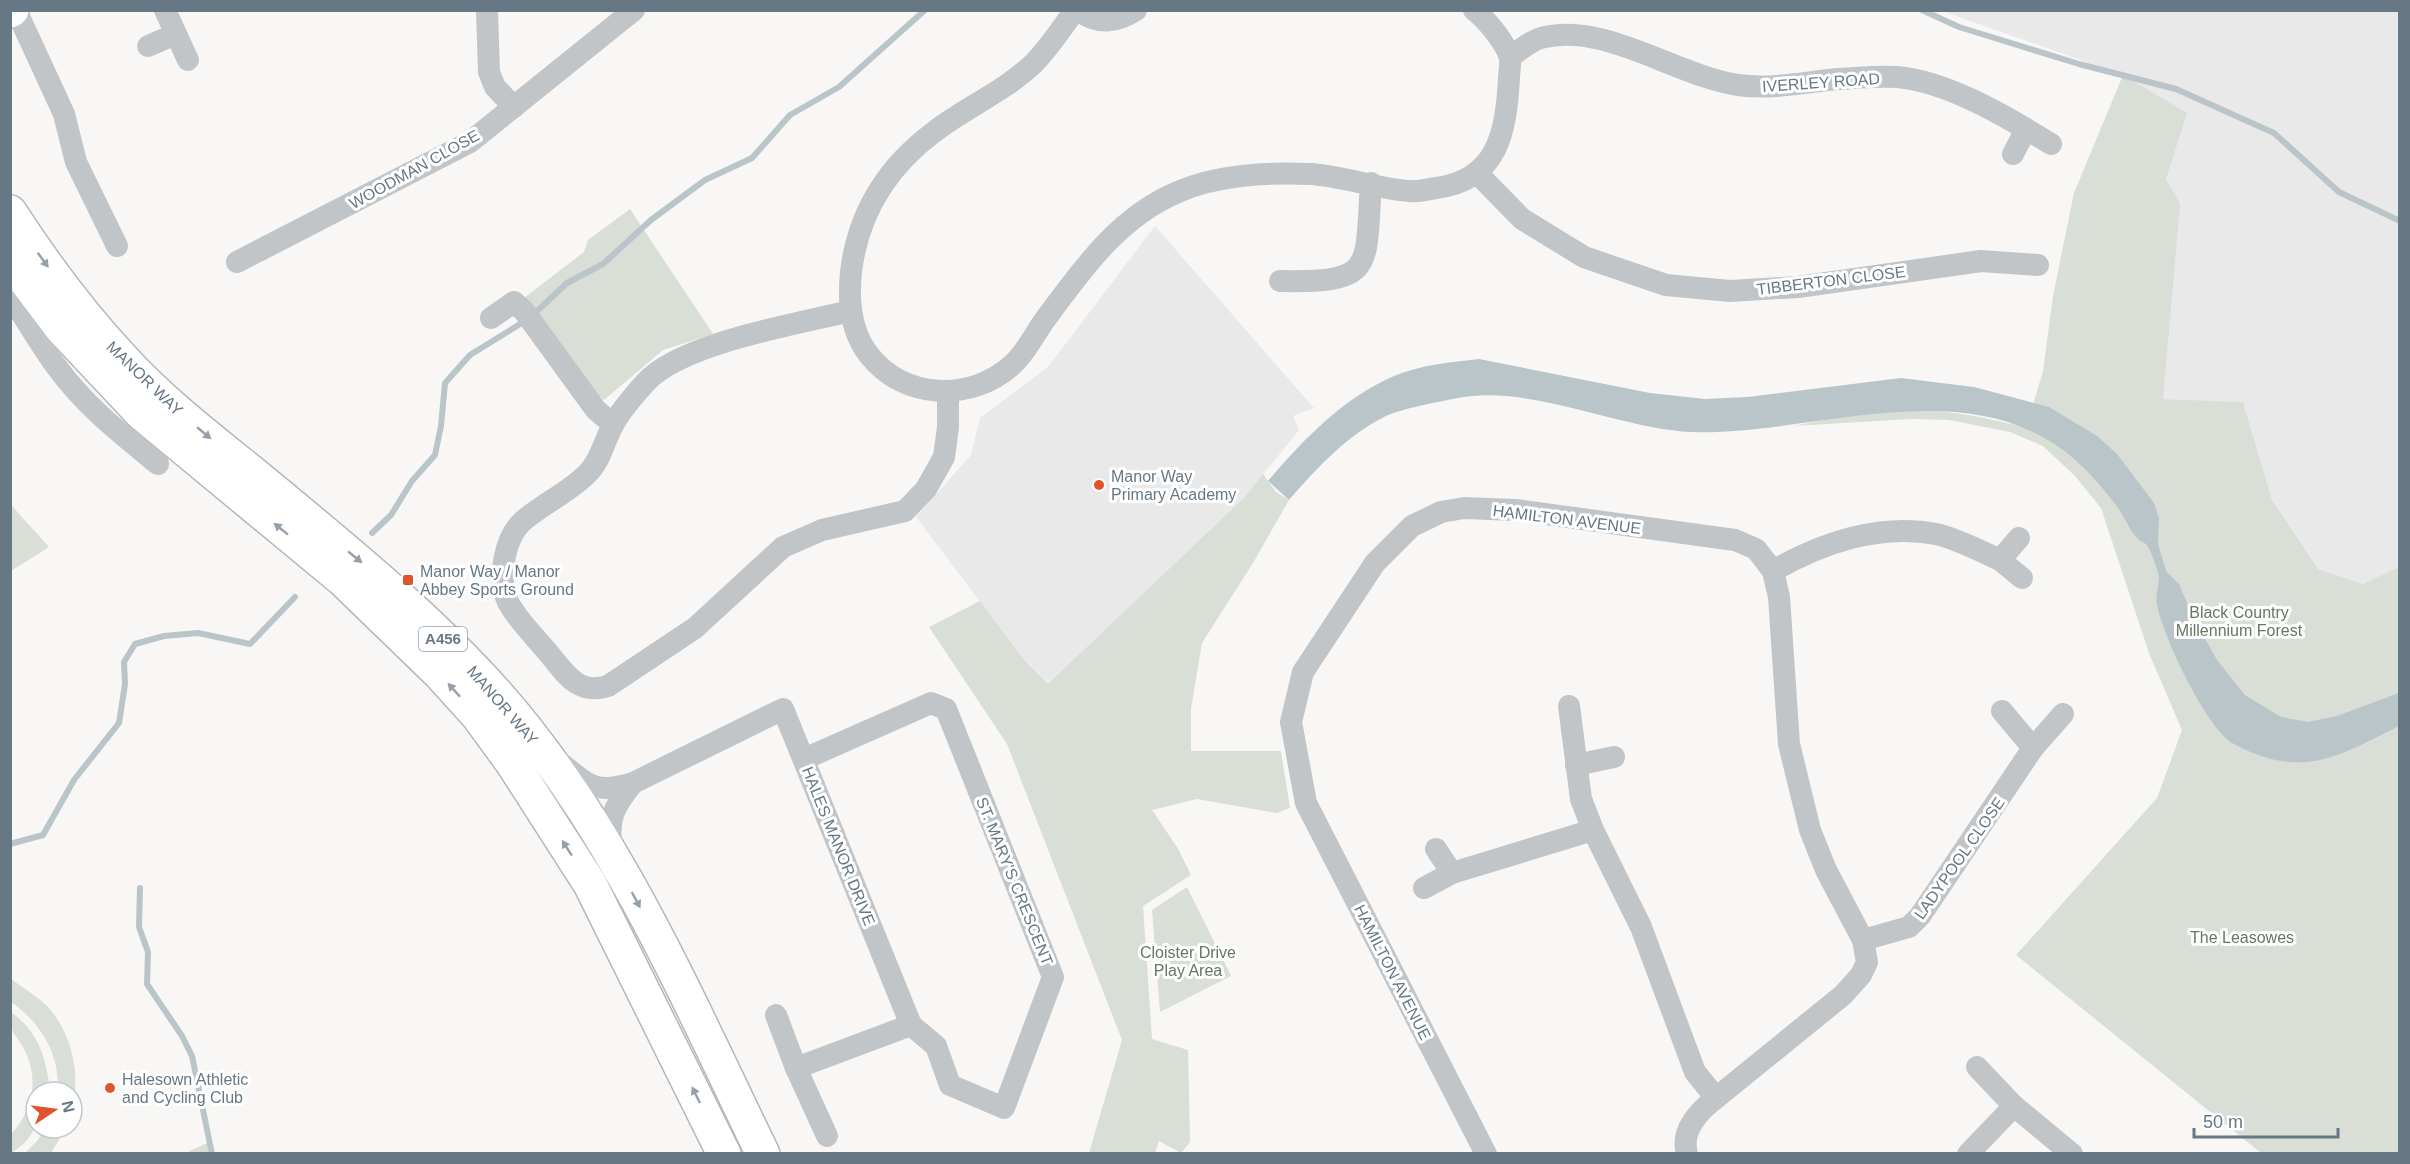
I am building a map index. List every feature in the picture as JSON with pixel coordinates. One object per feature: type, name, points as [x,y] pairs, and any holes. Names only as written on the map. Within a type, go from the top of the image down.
[{"type":"highway","name":"MANOR WAY","points":[[10,212],[78,307],[123,359],[194,425],[367,567],[468,664],[540,746],[613,856],[684,992],[764,1154]]},
{"type":"highway","name":"MANOR WAY","points":[[10,260],[62,329],[141,413],[343,580],[439,673],[478,716],[513,764],[590,884],[724,1154]]},
{"type":"street","points":[[16,10],[64,114],[76,162],[117,246]]},
{"type":"street","points":[[165,10],[189,60]]},
{"type":"street","points":[[487,10],[490,79],[514,107]]},
{"type":"street","name":"WOODMAN CLOSE","points":[[237,262],[470,142],[634,10]]},
{"type":"street","points":[[1136,10],[1126,17],[1101,21],[1077,10],[1035,62],[999,92],[935,131],[898,164],[884,180],[872,201],[854,249],[849,289],[850,311],[859,340],[879,365],[908,385],[948,393],[978,386],[1013,364],[1073,282],[1112,236],[1147,208],[1178,192],[1225,179],[1279,174],[1311,174],[1411,191],[1457,185],[1478,174],[1491,159],[1502,127],[1508,102],[1510,57],[1486,19],[1474,10]]},
{"type":"street","points":[[148,46],[176,34]]},
{"type":"street","name":"IVERLEY ROAD","points":[[1510,57],[1539,39],[1565,35],[1601,39],[1699,75],[1737,85],[1776,88],[1838,79],[1898,77],[1943,88],[2026,129],[2051,144]]},
{"type":"street","points":[[2013,154],[2026,129]]},
{"type":"street","name":"TIBBERTON CLOSE","points":[[1478,174],[1522,219],[1584,257],[1666,285],[1730,291],[1798,287],[1981,261],[2038,265]]},
{"type":"street","points":[[1280,281],[1340,279],[1358,269],[1366,255],[1371,183]]},
{"type":"street","points":[[10,296],[56,367],[77,392],[94,411],[158,464]]},
{"type":"street","points":[[491,318],[514,302],[529,318],[596,410],[613,424]]},
{"type":"street","points":[[850,311],[720,344],[682,359],[648,380],[613,424],[595,466],[570,490],[521,523],[505,554],[503,578],[507,601],[567,676],[580,687],[597,690],[608,686],[695,628],[783,547],[822,530],[905,511],[926,489],[944,457],[948,427],[948,393]]},
{"type":"street","name":"HAMILTON AVENUE","points":[[1486,1154],[1306,803],[1291,722],[1303,672],[1375,563],[1412,526],[1441,512],[1464,508],[1516,510],[1735,540],[1756,549],[1773,571],[1779,597],[1788,744],[1810,830],[1826,870],[1863,940],[1867,962],[1861,975],[1844,995],[1696,1114],[1684,1146],[1687,1154]]},
{"type":"street","points":[[1773,571],[1824,545],[1854,537],[1906,531],[1936,534],[2000,560],[2022,578]]},
{"type":"street","points":[[2000,560],[2019,538]]},
{"type":"street","name":"ST. MARY'S CRESCENT","points":[[804,759],[931,703],[946,709],[1053,977],[1004,1108],[950,1085],[936,1046],[911,1025]]},
{"type":"street","points":[[1569,705],[1581,799],[1593,830],[1641,927],[1695,1072],[1716,1098]]},
{"type":"street","name":"HALES MANOR DRIVE","points":[[540,746],[595,788],[611,789],[633,783],[783,709],[911,1025]]},
{"type":"street","points":[[2002,711],[2033,748]]},
{"type":"street","name":"LADYPOOL CLOSE","points":[[1863,940],[1909,927],[1920,916],[2033,748],[2063,714]]},
{"type":"street","points":[[1576,765],[1614,757]]},
{"type":"street","name":"HALES MANOR DRIVE","points":[[613,856],[610,821],[618,803],[633,783]]},
{"type":"street","points":[[1424,888],[1452,873],[1593,830]]},
{"type":"street","points":[[1436,849],[1452,873]]},
{"type":"street","points":[[776,1015],[796,1068],[827,1136]]},
{"type":"street","points":[[796,1068],[911,1025]]},
{"type":"street","points":[[1977,1067],[2014,1106],[2072,1154]]},
{"type":"street","points":[[1968,1154],[2014,1106]]},
{"type":"shaded area","points":[[1942,11],[2399,11],[2399,567],[2363,584],[2318,569],[2272,500],[2243,402],[2163,399],[2142,178],[2123,75]]},
{"type":"shaded area","name":"Manor Way Primary Academy","points":[[1155,226],[1314,408],[1293,416],[1299,430],[1245,497],[1126,763],[1025,661],[916,517],[971,455],[980,418],[1048,367]]},
{"type":"shaded area","points":[[1479,359],[1650,393],[1705,399],[1747,397],[1901,378],[1974,387],[2049,407],[2097,436],[2117,454],[2154,503],[2159,518],[2158,544],[2166,571],[2179,584],[2192,615],[2217,660],[2245,695],[2281,717],[2308,722],[2337,716],[2399,693],[2399,726],[2357,747],[2319,760],[2280,761],[2258,755],[2234,744],[2211,721],[2176,658],[2161,618],[2157,600],[2159,577],[2147,545],[2136,537],[2108,495],[2073,458],[2031,431],[1986,417],[1938,411],[1888,413],[1739,431],[1692,432],[1664,429],[1545,402],[1486,395],[1431,403],[1386,416],[1346,442],[1289,500],[1268,481],[1325,421],[1375,385],[1414,369]]},
{"type":"green space","name":"The Leasowes","points":[[2123,75],[2187,113],[2166,179],[2180,204],[2163,399],[2243,402],[2272,500],[2318,569],[2363,584],[2399,567],[2399,1153],[2261,1153],[2016,955],[2157,798],[2182,730],[2149,653],[2101,508],[2075,476],[2043,446],[2010,432],[1949,420],[1911,419],[1793,426],[1864,414],[1935,411],[1970,415],[2026,428],[2043,371],[2053,296],[2074,193]]},
{"type":"green space","points":[[630,209],[713,334],[663,350],[604,400],[590,389],[524,298],[584,252],[588,240]]},
{"type":"green space","points":[[1263,474],[1276,492],[1289,500],[1253,563],[1202,643],[1191,708],[1191,751],[1281,751],[1290,808],[1277,813],[1197,799],[1152,810],[1177,847],[1191,875],[1143,906],[1152,1039],[1188,1050],[1190,1142],[1181,1153],[1159,1141],[1155,1153],[1089,1153],[1122,1040],[1007,744],[929,627],[980,601],[1025,661],[1048,684],[1245,497]]},
{"type":"green space","points":[[11,505],[49,547],[11,571]]},
{"type":"green space","name":"Cloister Drive Play Area","points":[[1187,887],[1231,976],[1160,1012],[1152,910]]},
{"type":"green space","points":[[11,979],[45,1004],[62,1027],[68,1040],[75,1068],[75,1080],[58,1080],[52,1053],[39,1029],[11,1002]]},
{"type":"green space","points":[[11,1012],[34,1036],[43,1055],[49,1080],[32,1080],[26,1053],[13,1031]]},
{"type":"green space","points":[[24,1116],[24,1140],[28,1140],[11,1153],[11,1134]]},
{"type":"green space","points":[[38,1140],[59,1140],[51,1153],[25,1153]]},
{"type":"green space","points":[[209,1142],[212,1153],[186,1153]]},
{"type":"waterway","points":[[533,315],[567,283],[603,264],[651,220],[705,180],[752,158],[790,115],[839,87],[925,10]]},
{"type":"waterway","points":[[1922,10],[1959,27],[2079,64],[2176,89],[2274,133],[2339,192],[2400,221]]},
{"type":"waterway","points":[[372,533],[391,515],[412,481],[435,455],[441,426],[445,383],[470,355],[525,321]]},
{"type":"waterway","points":[[10,844],[43,835],[74,780],[119,723],[125,684],[124,662],[135,644],[164,636],[198,633],[250,644],[295,597]]},
{"type":"waterway","points":[[140,888],[139,927],[148,952],[147,984],[182,1036],[192,1056],[212,1154]]},
{"type":"place","name":"Manor Way Primary Academy","points":[[1099,485]]},
{"type":"place","name":"Manor Way / Manor Abbey Sports Ground","points":[[408,580]]},
{"type":"place","name":"Halesown Athletic and Cycling Club","points":[[110,1088]]},
{"type":"park label","name":"Black Country Millennium Forest","points":[[2239,621]]}]
